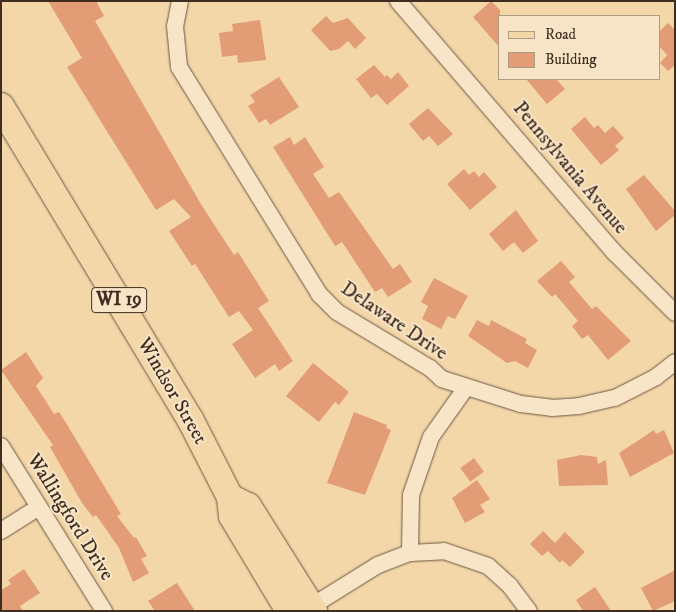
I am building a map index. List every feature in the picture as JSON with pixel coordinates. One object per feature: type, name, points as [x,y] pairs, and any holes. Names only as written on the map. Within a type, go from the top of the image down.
[{"type":"main road","name":"Windsor Street","points":[[1,106],[190,419],[230,497],[232,516],[305,610]]},
{"type":"street","name":"Delaware Drive","points":[[180,1],[175,26],[179,67],[319,294],[337,312],[430,368],[442,379],[465,389],[521,404],[579,406],[615,398],[656,378],[675,362]]},
{"type":"street","name":"Pennsylvania Avenue","points":[[398,1],[614,252],[675,313]]},
{"type":"street","points":[[410,553],[411,495],[431,437],[465,389]]},
{"type":"street","name":"Wallingford Drive","points":[[1,446],[104,611]]},
{"type":"street","points":[[1,531],[39,507]]},
{"type":"street","points":[[305,610],[378,565],[410,553],[444,551],[488,566],[510,586],[529,611]]},
{"type":"building","points":[[48,1],[96,1],[104,16],[95,21],[202,206],[234,255],[238,252],[269,301],[258,308],[293,361],[279,371],[275,364],[255,378],[232,344],[253,330],[239,311],[229,317],[195,264],[192,266],[169,231],[191,217],[174,199],[156,210],[67,67],[82,58]]},
{"type":"building","points":[[491,1],[500,10],[500,15],[498,15],[498,46],[473,17]]},
{"type":"building","points":[[326,16],[333,23],[348,18],[366,38],[355,49],[348,41],[339,49],[330,51],[311,30]]},
{"type":"building","points":[[260,20],[266,60],[238,63],[237,55],[222,57],[219,33],[233,31],[232,24]]},
{"type":"building","points":[[668,23],[675,30],[675,65],[668,71],[661,64],[667,55],[661,48],[661,30]]},
{"type":"building","points":[[374,65],[385,77],[387,75],[391,79],[398,72],[409,86],[387,105],[377,94],[371,98],[356,79]]},
{"type":"building","points":[[279,77],[299,107],[270,125],[266,119],[259,123],[248,106],[255,102],[250,95]]},
{"type":"building","points":[[527,80],[557,80],[565,89],[547,104]]},
{"type":"building","points":[[428,108],[453,134],[438,146],[429,136],[423,141],[409,124]]},
{"type":"building","points":[[585,117],[594,128],[598,125],[605,133],[613,126],[624,138],[615,146],[619,150],[601,165],[571,129]]},
{"type":"building","points":[[290,137],[294,145],[305,137],[324,167],[313,174],[329,198],[339,192],[393,269],[400,264],[412,282],[388,297],[382,288],[375,292],[342,242],[335,246],[273,147]]},
{"type":"building","points":[[464,169],[469,175],[474,171],[479,177],[484,172],[497,187],[470,210],[447,184]]},
{"type":"building","points":[[644,175],[675,211],[675,215],[656,231],[626,189]]},
{"type":"building","points":[[516,210],[538,241],[523,253],[514,242],[503,251],[489,234]]},
{"type":"building","points":[[561,261],[575,277],[569,282],[592,309],[596,306],[631,341],[608,360],[588,335],[582,339],[572,326],[578,321],[555,294],[552,297],[537,281]]},
{"type":"building","points":[[434,278],[468,296],[455,319],[448,316],[441,329],[422,319],[428,306],[421,302]]},
{"type":"building","points":[[477,320],[489,326],[491,320],[527,339],[525,343],[537,350],[528,368],[515,361],[507,363],[468,336]]},
{"type":"building","points":[[26,352],[43,378],[36,386],[54,414],[59,412],[121,514],[117,516],[134,538],[136,537],[147,556],[141,559],[149,573],[133,582],[119,548],[96,515],[93,517],[82,503],[50,447],[53,445],[1,370]]},
{"type":"building","points":[[313,363],[349,392],[339,405],[335,402],[319,422],[286,396]]},
{"type":"building","points":[[354,412],[387,425],[386,428],[391,430],[365,495],[327,483]]},
{"type":"building","points":[[654,430],[656,434],[664,430],[674,453],[630,477],[619,453]]},
{"type":"building","points":[[581,455],[597,457],[598,464],[606,460],[608,485],[559,486],[557,460]]},
{"type":"building","points":[[474,458],[484,472],[470,482],[460,468]]},
{"type":"building","points":[[477,480],[490,499],[480,505],[485,512],[465,523],[452,498]]},
{"type":"building","points":[[543,531],[555,543],[565,532],[585,552],[570,567],[562,560],[560,563],[548,551],[542,556],[530,544]]},
{"type":"building","points":[[24,569],[40,593],[20,606],[23,611],[1,611],[1,590],[11,584],[8,580]]},
{"type":"building","points":[[675,570],[675,601],[653,611],[641,588]]},
{"type":"building","points":[[177,583],[195,611],[155,611],[148,601]]},
{"type":"building","points":[[595,587],[611,611],[583,611],[576,600]]}]
